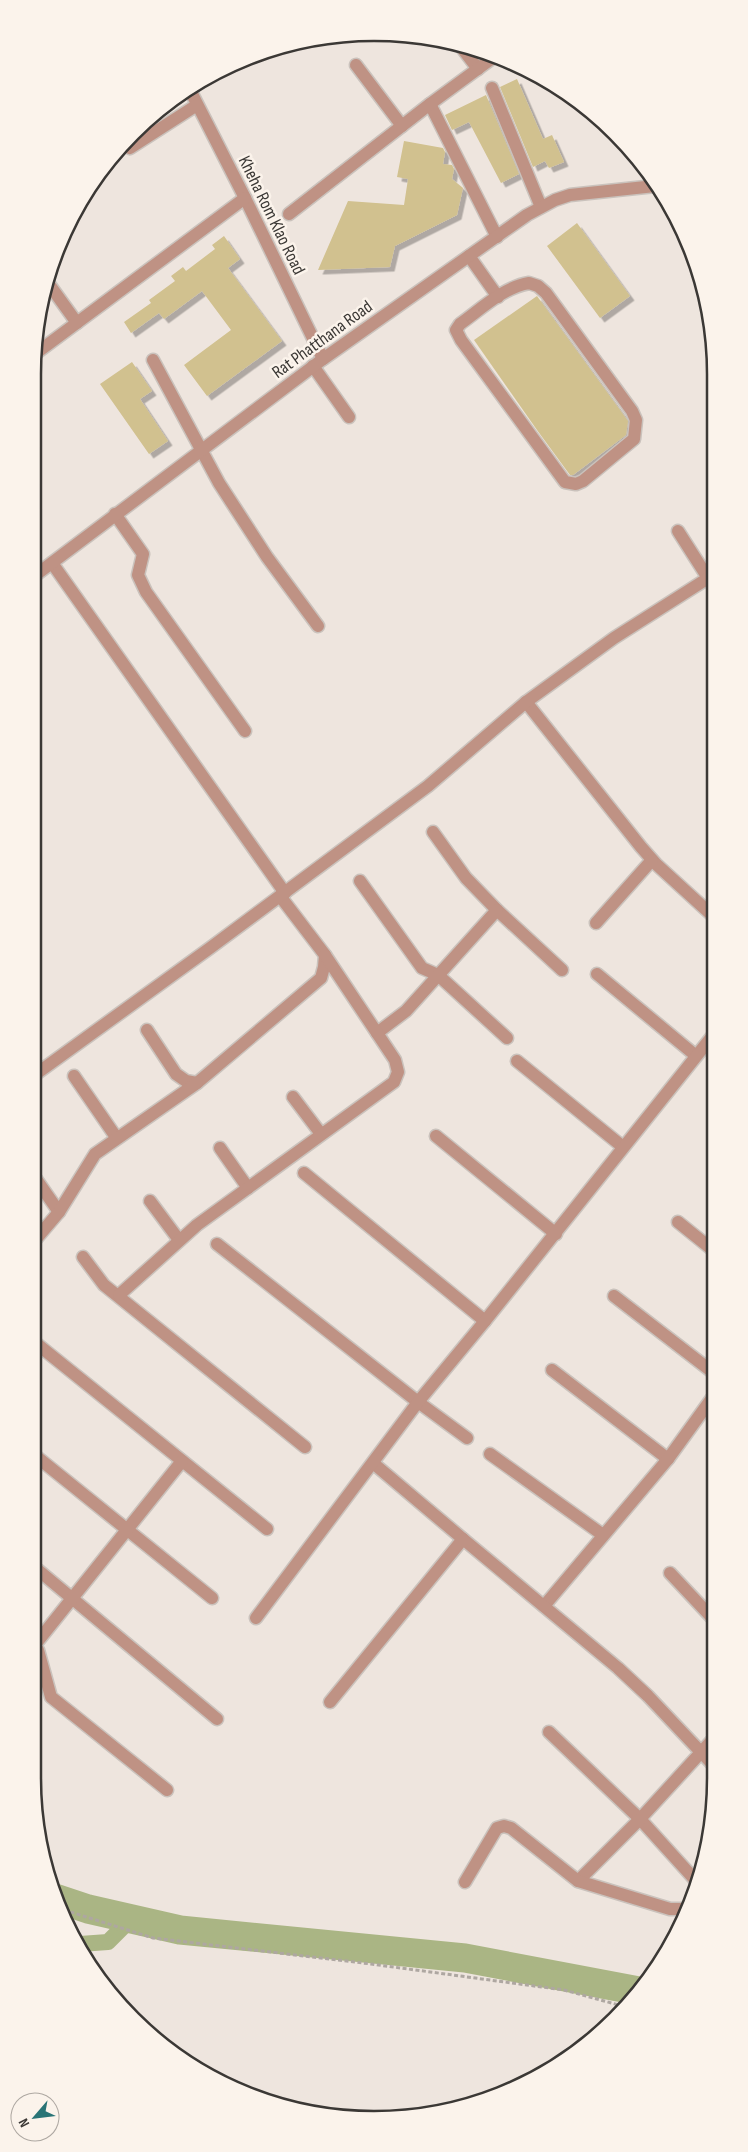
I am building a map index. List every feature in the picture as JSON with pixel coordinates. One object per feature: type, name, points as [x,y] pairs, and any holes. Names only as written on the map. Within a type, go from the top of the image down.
[{"type":"street","points":[[468,55],[478,69]]},
{"type":"street","points":[[289,214],[430,104],[488,62]]},
{"type":"street","points":[[356,65],[402,126]]},
{"type":"street","points":[[492,88],[542,207]]},
{"type":"street","name":"Kheha Rom Klao Road","points":[[192,95],[245,198],[318,363],[349,417]]},
{"type":"street","points":[[131,147],[197,104]]},
{"type":"street","points":[[430,104],[497,237]]},
{"type":"street","name":"Rat Phatthana Road","points":[[41,571],[318,363],[469,256],[542,207],[570,195],[649,187]]},
{"type":"street","points":[[42,349],[245,198]]},
{"type":"street","points":[[469,256],[498,297]]},
{"type":"street","points":[[529,283],[542,290],[632,411],[636,420],[634,439],[583,481],[576,484],[565,482],[457,334],[457,328],[460,324],[498,297],[519,285],[529,283]]},
{"type":"street","points":[[53,289],[77,323]]},
{"type":"street","points":[[153,360],[200,450],[267,557],[318,626]]},
{"type":"street","points":[[116,514],[143,554],[138,575],[146,592],[245,731]]},
{"type":"street","points":[[678,531],[707,573]]},
{"type":"street","points":[[52,563],[325,955],[395,1060],[398,1072],[394,1082],[197,1224],[119,1295]]},
{"type":"street","points":[[41,1070],[428,786],[526,702],[614,638],[707,579]]},
{"type":"street","points":[[526,702],[652,860],[707,911]]},
{"type":"street","points":[[433,832],[466,878],[496,910],[562,970]]},
{"type":"street","points":[[596,922],[652,860]]},
{"type":"street","points":[[360,881],[422,968],[438,976],[507,1038]]},
{"type":"street","points":[[377,1033],[406,1011],[496,910]]},
{"type":"street","points":[[41,1233],[59,1212],[94,1154],[116,1137],[197,1083],[321,978],[325,955]]},
{"type":"street","points":[[596,974],[696,1055]]},
{"type":"street","points":[[147,1030],[176,1074],[186,1082],[197,1083]]},
{"type":"street","points":[[256,1618],[418,1402],[556,1234],[707,1042]]},
{"type":"street","points":[[517,1061],[623,1147]]},
{"type":"street","points":[[74,1076],[116,1137]]},
{"type":"street","points":[[293,1097],[321,1134]]},
{"type":"street","points":[[436,1136],[556,1234]]},
{"type":"street","points":[[220,1148],[248,1188]]},
{"type":"street","points":[[304,1173],[485,1321]]},
{"type":"street","points":[[41,1186],[59,1212]]},
{"type":"street","points":[[150,1201],[179,1240]]},
{"type":"street","points":[[678,1222],[707,1245]]},
{"type":"street","points":[[217,1244],[418,1402],[467,1438]]},
{"type":"street","points":[[83,1257],[104,1285],[119,1295],[305,1447]]},
{"type":"street","points":[[614,1296],[707,1368]]},
{"type":"street","points":[[41,1347],[267,1529]]},
{"type":"street","points":[[552,1370],[668,1459]]},
{"type":"street","points":[[544,1606],[668,1459],[707,1405]]},
{"type":"street","points":[[490,1454],[603,1535]]},
{"type":"street","points":[[41,1460],[212,1598]]},
{"type":"street","points":[[41,1637],[182,1461]]},
{"type":"street","points":[[373,1463],[624,1674],[707,1759]]},
{"type":"street","points":[[330,1702],[463,1539]]},
{"type":"street","points":[[41,1572],[217,1719]]},
{"type":"street","points":[[670,1573],[707,1612]]},
{"type":"street","points":[[41,1661],[51,1697],[167,1790]]},
{"type":"street","points":[[549,1732],[640,1819],[692,1876]]},
{"type":"street","points":[[578,1881],[640,1819],[707,1747]]},
{"type":"street","points":[[465,1882],[496,1828],[504,1826],[511,1828],[578,1881],[670,1909],[679,1909]]},
{"type":"path","points":[[70,1912],[153,1938],[371,1964],[564,1990],[617,2005]]},
{"type":"building","points":[[517,79],[543,139],[552,135],[564,162],[549,168],[545,161],[533,167],[500,87]]},
{"type":"building","points":[[486,95],[519,174],[501,183],[469,122],[452,130],[445,115]]},
{"type":"building","points":[[404,141],[443,148],[445,152],[443,164],[452,165],[454,169],[452,179],[463,188],[457,215],[395,246],[390,267],[318,270],[348,201],[404,205],[408,179],[397,177]]},
{"type":"building","points":[[577,223],[630,296],[600,318],[547,246]]},
{"type":"building","points":[[224,236],[240,259],[228,268],[282,341],[207,396],[184,365],[231,330],[202,291],[164,319],[159,313],[131,333],[124,322],[151,303],[149,300],[175,281],[171,276],[183,267],[186,271],[215,249],[212,245]]},
{"type":"building","points":[[537,296],[628,421],[626,435],[573,475],[570,475],[537,430],[474,340]]},
{"type":"building","points":[[132,362],[152,391],[140,399],[168,441],[149,454],[100,384]]},
{"type":"waterway","points":[[66,1902],[88,1909],[180,1930],[465,1958],[631,1989]]},
{"type":"waterway","points":[[86,1944],[108,1942],[131,1919]]}]
